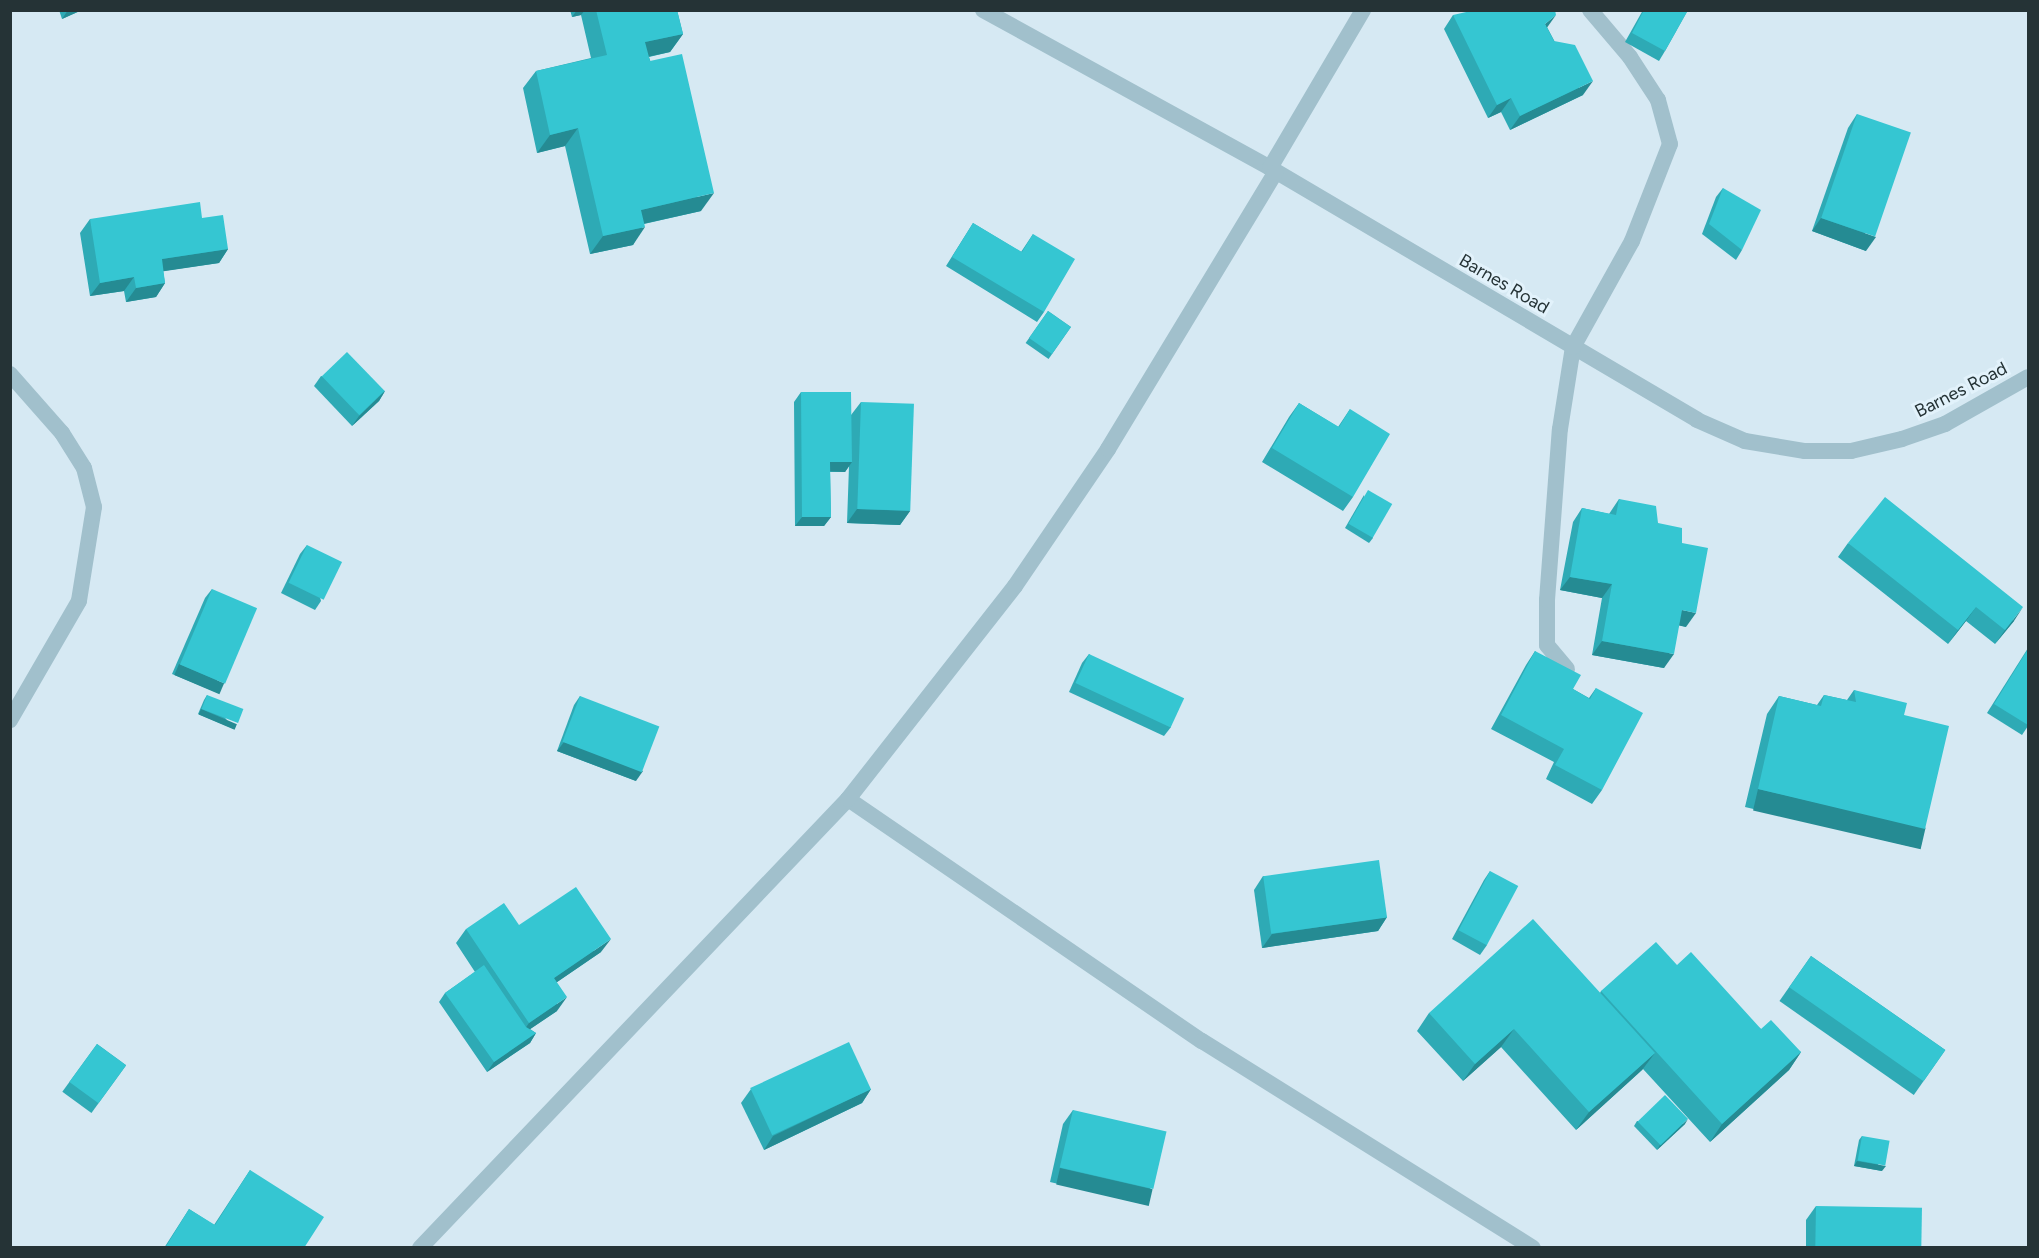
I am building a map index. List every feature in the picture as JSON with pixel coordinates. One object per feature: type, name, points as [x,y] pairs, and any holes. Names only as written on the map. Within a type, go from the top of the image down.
[{"type":"street","name":"Barnes Road","points":[[983,10],[1273,170],[1697,420],[1735,437],[1804,451],[1851,451],[1902,440],[1945,424],[2028,377]]},
{"type":"street","points":[[420,1248],[848,799],[1015,586],[1108,449],[1273,170],[1363,10]]},
{"type":"street","points":[[1567,669],[1547,645],[1547,600],[1560,429],[1573,347],[1632,241],[1670,144],[1658,100],[1630,57],[1590,10]]},
{"type":"street","points":[[10,375],[62,434],[84,468],[94,507],[87,565],[75,610],[10,720]]},
{"type":"street","points":[[848,799],[1202,1041],[1533,1248]]},
{"type":"building","points":[[596,10],[677,10],[683,34],[645,42],[650,61],[682,54],[714,193],[641,210],[645,227],[603,236],[578,128],[550,135],[536,71],[607,55]]},
{"type":"building","points":[[1475,10],[1555,10],[1556,15],[1545,24],[1554,41],[1575,45],[1593,81],[1520,116],[1511,98],[1497,105],[1453,15]]},
{"type":"building","points":[[1644,10],[1688,10],[1665,51],[1632,33]]},
{"type":"building","points":[[1857,114],[1911,133],[1875,237],[1821,218]]},
{"type":"building","points":[[1723,188],[1761,210],[1742,250],[1709,224]]},
{"type":"building","points":[[200,202],[202,218],[223,215],[228,249],[162,259],[165,283],[136,288],[134,277],[100,283],[90,219]]},
{"type":"building","points":[[973,223],[1022,252],[1033,234],[1075,259],[1044,312],[952,257]]},
{"type":"building","points":[[1048,311],[1071,327],[1052,354],[1029,338]]},
{"type":"building","points":[[347,352],[385,391],[359,415],[322,376]]},
{"type":"building","points":[[801,392],[851,392],[852,462],[830,462],[831,517],[802,517]]},
{"type":"building","points":[[861,402],[914,404],[910,511],[857,509]]},
{"type":"building","points":[[1299,403],[1339,427],[1350,409],[1390,434],[1353,497],[1272,448]]},
{"type":"building","points":[[1368,490],[1392,504],[1373,538],[1348,524]]},
{"type":"building","points":[[1885,497],[2023,607],[2005,630],[1976,607],[1958,630],[1848,543]]},
{"type":"building","points":[[1619,499],[1656,506],[1658,523],[1682,528],[1682,543],[1708,548],[1696,613],[1682,610],[1674,654],[1602,641],[1612,584],[1570,577],[1582,508],[1616,515]]},
{"type":"building","points":[[307,545],[342,562],[324,600],[289,583]]},
{"type":"building","points":[[212,589],[257,608],[225,684],[180,664]]},
{"type":"building","points":[[2028,649],[2028,725],[1994,704]]},
{"type":"building","points":[[1535,651],[1581,675],[1573,689],[1590,699],[1596,688],[1643,713],[1602,790],[1555,765],[1564,749],[1501,715]]},
{"type":"building","points":[[1089,654],[1184,698],[1171,727],[1075,683]]},
{"type":"building","points":[[1854,690],[1907,703],[1904,715],[1949,726],[1925,829],[1758,789],[1779,696],[1821,706],[1824,695],[1856,702]]},
{"type":"building","points":[[207,695],[243,709],[238,723],[202,709]]},
{"type":"building","points":[[580,696],[659,726],[642,772],[562,742]]},
{"type":"building","points":[[1379,860],[1387,917],[1271,934],[1263,876]]},
{"type":"building","points":[[1490,871],[1518,886],[1487,945],[1459,930]]},
{"type":"building","points":[[576,887],[611,939],[554,978],[567,997],[529,1023],[466,929],[504,903],[519,925]]},
{"type":"building","points":[[1533,919],[1655,1053],[1589,1112],[1514,1029],[1475,1064],[1429,1013]]},
{"type":"building","points":[[1656,942],[1677,965],[1691,952],[1761,1029],[1771,1020],[1801,1052],[1722,1124],[1601,991]]},
{"type":"building","points":[[1811,956],[1945,1050],[1924,1081],[1789,987]]},
{"type":"building","points":[[484,965],[526,1027],[536,1033],[494,1062],[445,993]]},
{"type":"building","points":[[849,1042],[871,1089],[772,1135],[750,1088]]},
{"type":"building","points":[[97,1044],[126,1065],[98,1103],[69,1082]]},
{"type":"building","points":[[1665,1095],[1688,1119],[1661,1145],[1638,1121]]},
{"type":"building","points":[[1073,1110],[1167,1132],[1153,1189],[1060,1167]]},
{"type":"building","points":[[1862,1136],[1890,1141],[1885,1165],[1858,1161]]},
{"type":"building","points":[[250,1170],[324,1217],[304,1248],[165,1248],[189,1209],[215,1225]]},
{"type":"building","points":[[1816,1206],[1922,1208],[1921,1248],[1815,1248]]}]
